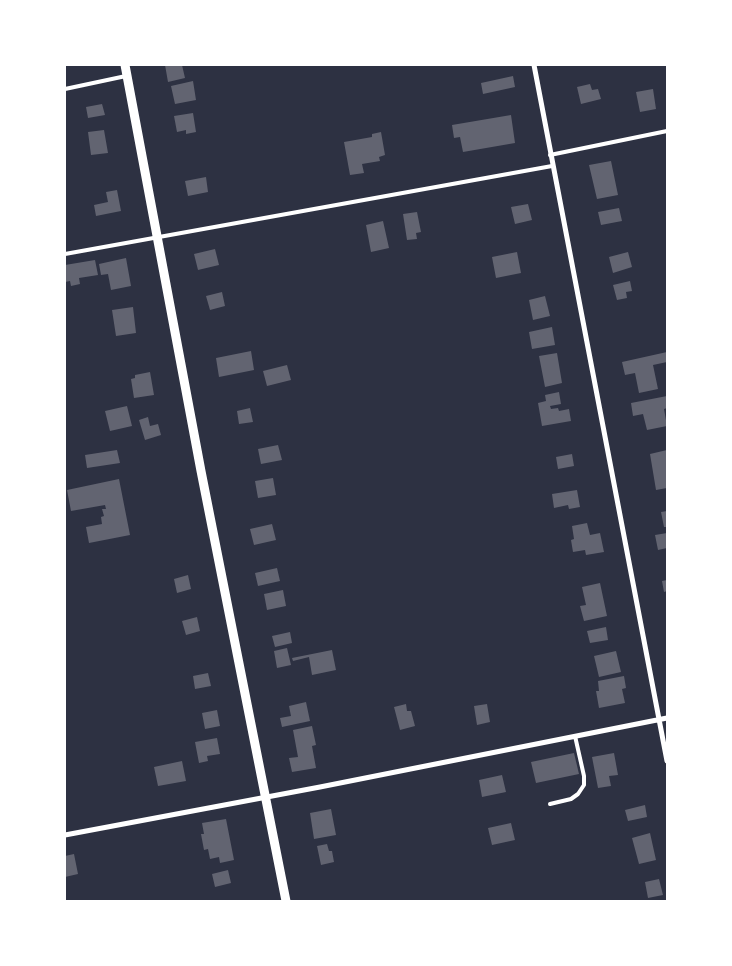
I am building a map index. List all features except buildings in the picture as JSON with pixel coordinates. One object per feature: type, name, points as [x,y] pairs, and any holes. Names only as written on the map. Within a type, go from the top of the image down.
[{"type":"street","points":[[125,65],[201,471],[286,901]]},
{"type":"street","points":[[534,65],[667,761]]},
{"type":"street","points":[[65,835],[667,718]]},
{"type":"lane","points":[[65,89],[127,76]]},
{"type":"lane","points":[[550,155],[667,131]]},
{"type":"lane","points":[[65,254],[552,166]]},
{"type":"lane","points":[[550,804],[571,799],[578,794],[584,785],[576,736]]}]
